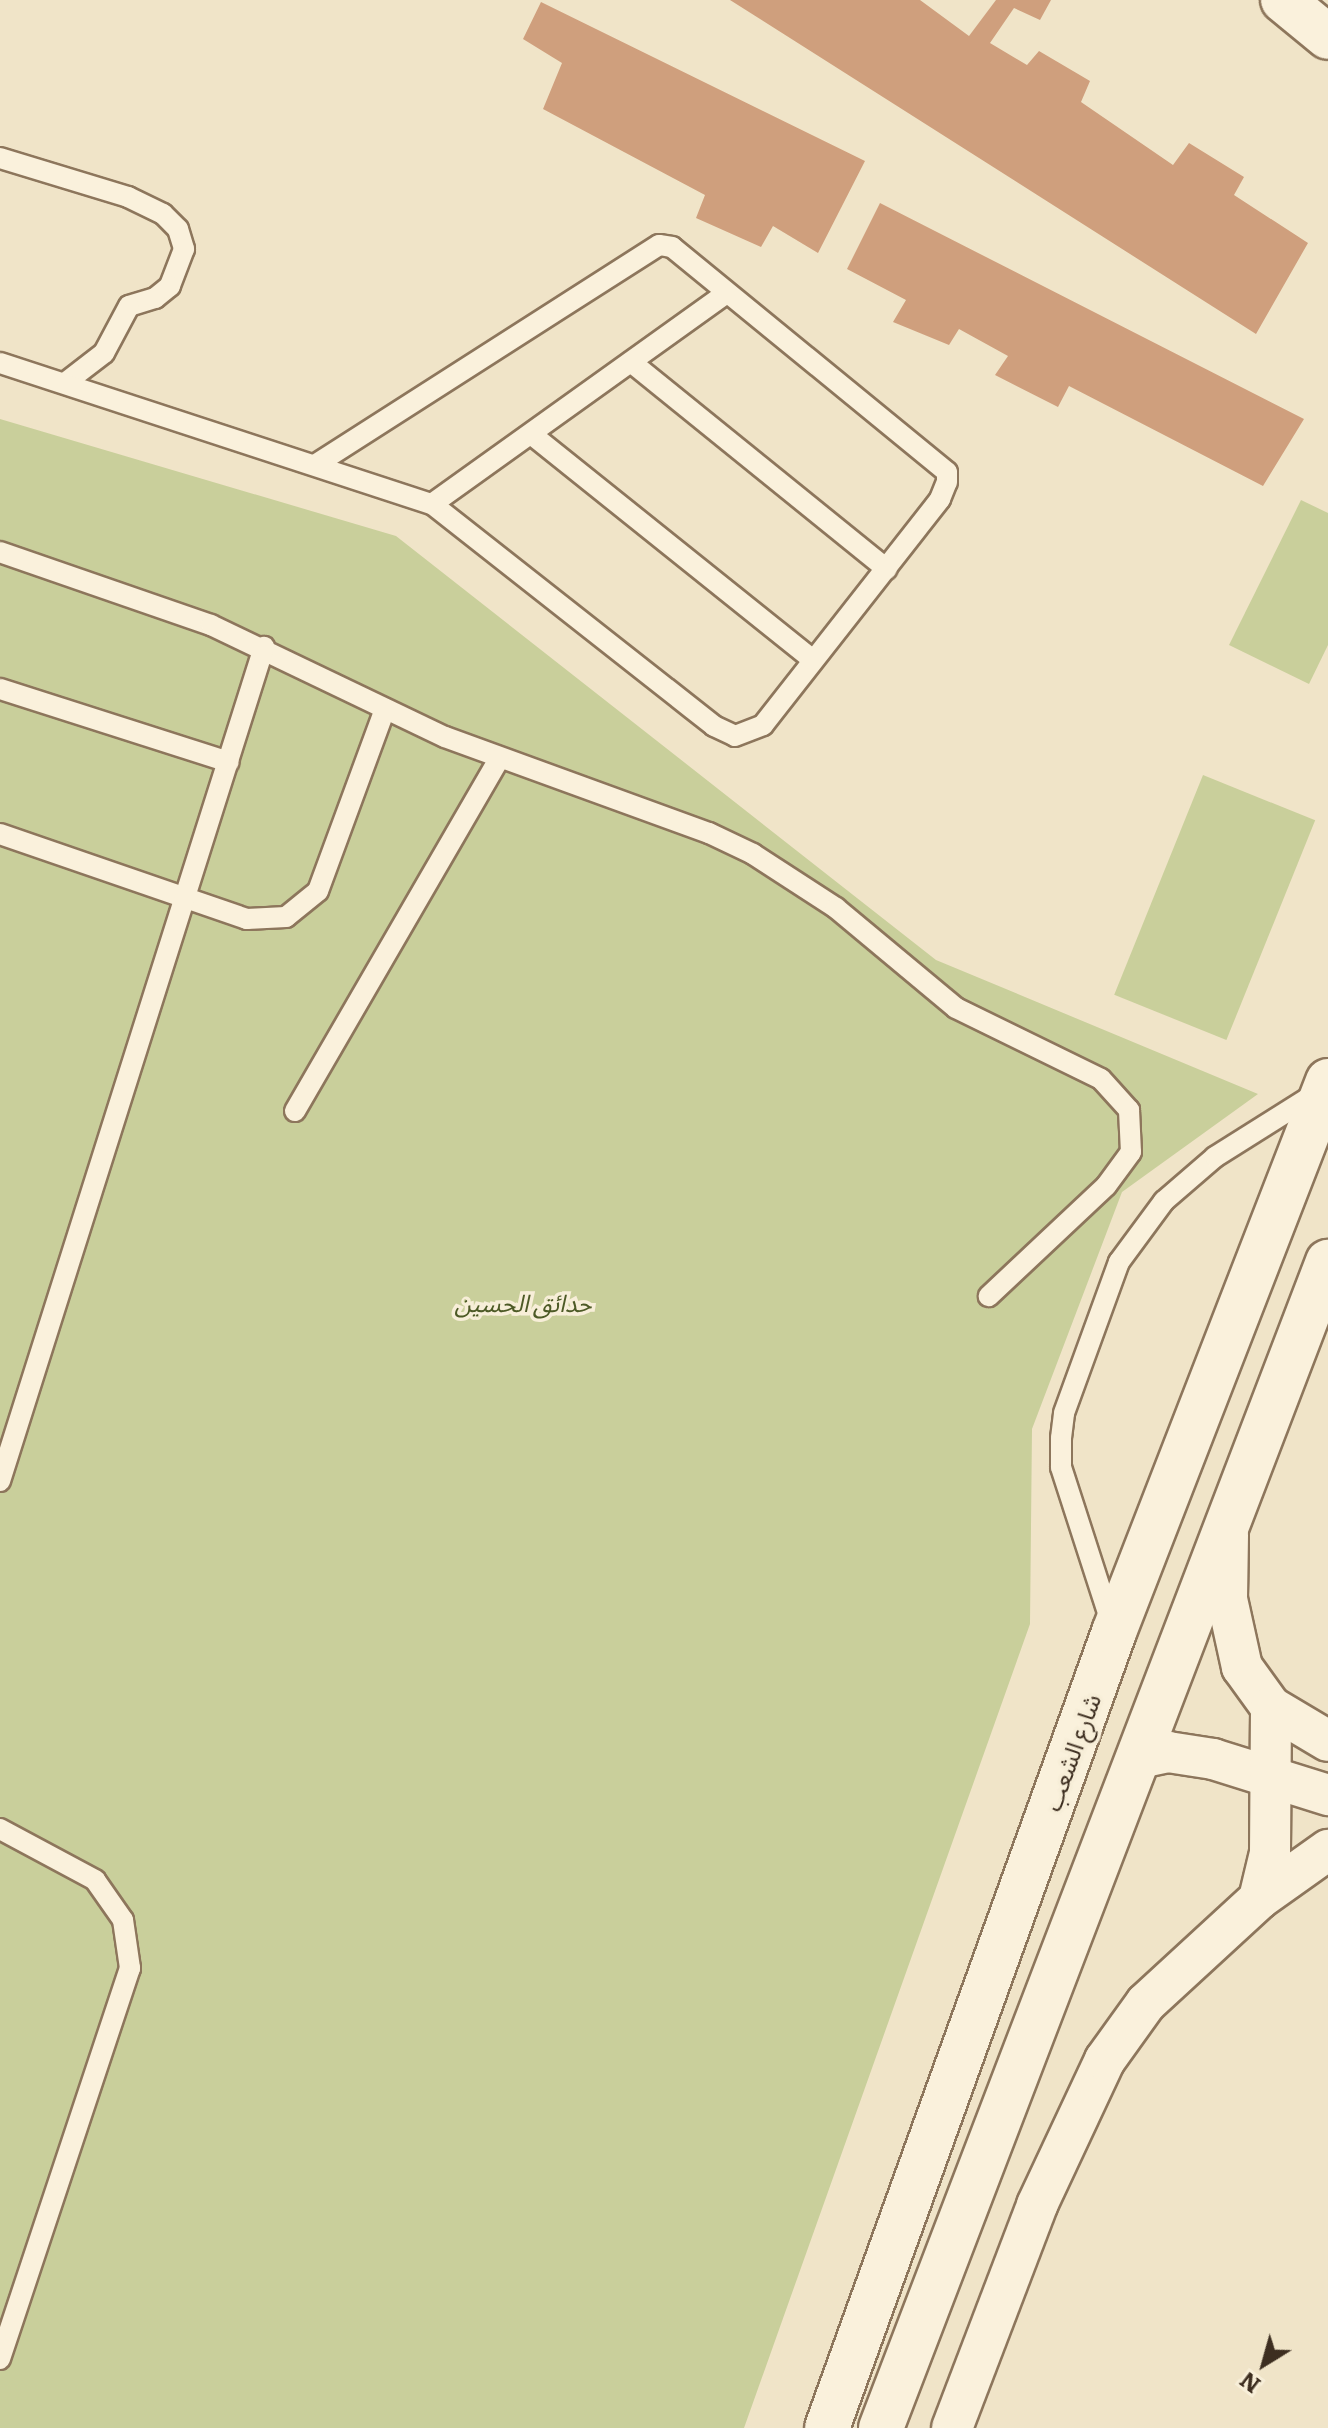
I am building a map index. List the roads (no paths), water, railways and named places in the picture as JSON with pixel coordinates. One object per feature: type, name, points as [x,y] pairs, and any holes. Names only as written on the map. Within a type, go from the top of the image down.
[{"type":"main road","points":[[1283,0],[1328,37]]},
{"type":"main road","name":"شارع الشعب","points":[[827,2428],[1114,1632],[1327,1084]]},
{"type":"main road","points":[[881,2428],[1012,2094],[1328,1262]]},
{"type":"main road","points":[[957,2072],[1012,2094]]},
{"type":"street","points":[[1229,1523],[1231,1630],[1242,1667],[1271,1707],[1328,1741]]},
{"type":"street","points":[[1259,1899],[1270,1853],[1271,1707]]},
{"type":"street","points":[[1140,1758],[1168,1752],[1270,1776],[1328,1795]]},
{"type":"street","points":[[952,2428],[1037,2205],[1105,2060],[1146,2003],[1259,1899],[1328,1850]]},
{"type":"lane","points":[[0,158],[128,197],[163,214],[178,229],[184,249],[170,286],[155,298],[129,306],[104,353],[65,383]]},
{"type":"lane","points":[[0,363],[432,504],[714,726],[735,736],[763,725],[940,499],[947,472],[725,294],[672,247],[659,245],[317,464]]},
{"type":"lane","points":[[432,504],[725,294]]},
{"type":"lane","points":[[631,362],[887,569]]},
{"type":"lane","points":[[531,434],[813,660]]},
{"type":"lane","points":[[0,552],[264,647],[385,709],[499,759],[663,815],[753,854],[836,908],[956,1008],[1082,1068],[1118,1092],[1133,1131],[1121,1170],[989,1296]]},
{"type":"lane","points":[[0,1481],[264,647]]},
{"type":"lane","points":[[0,689],[229,762]]},
{"type":"lane","points":[[0,834],[187,898],[267,921],[304,907],[321,882],[385,709]]},
{"type":"lane","points":[[295,1111],[499,759]]},
{"type":"lane","points":[[1114,1632],[1061,1467],[1061,1438],[1064,1413],[1119,1262],[1164,1201],[1215,1157],[1327,1084]]},
{"type":"lane","points":[[0,1829],[75,1866],[103,1889],[123,1920],[130,1968],[0,2359]]},
{"type":"park label","name":"حدائق الحسين","points":[[523,1302]]}]
